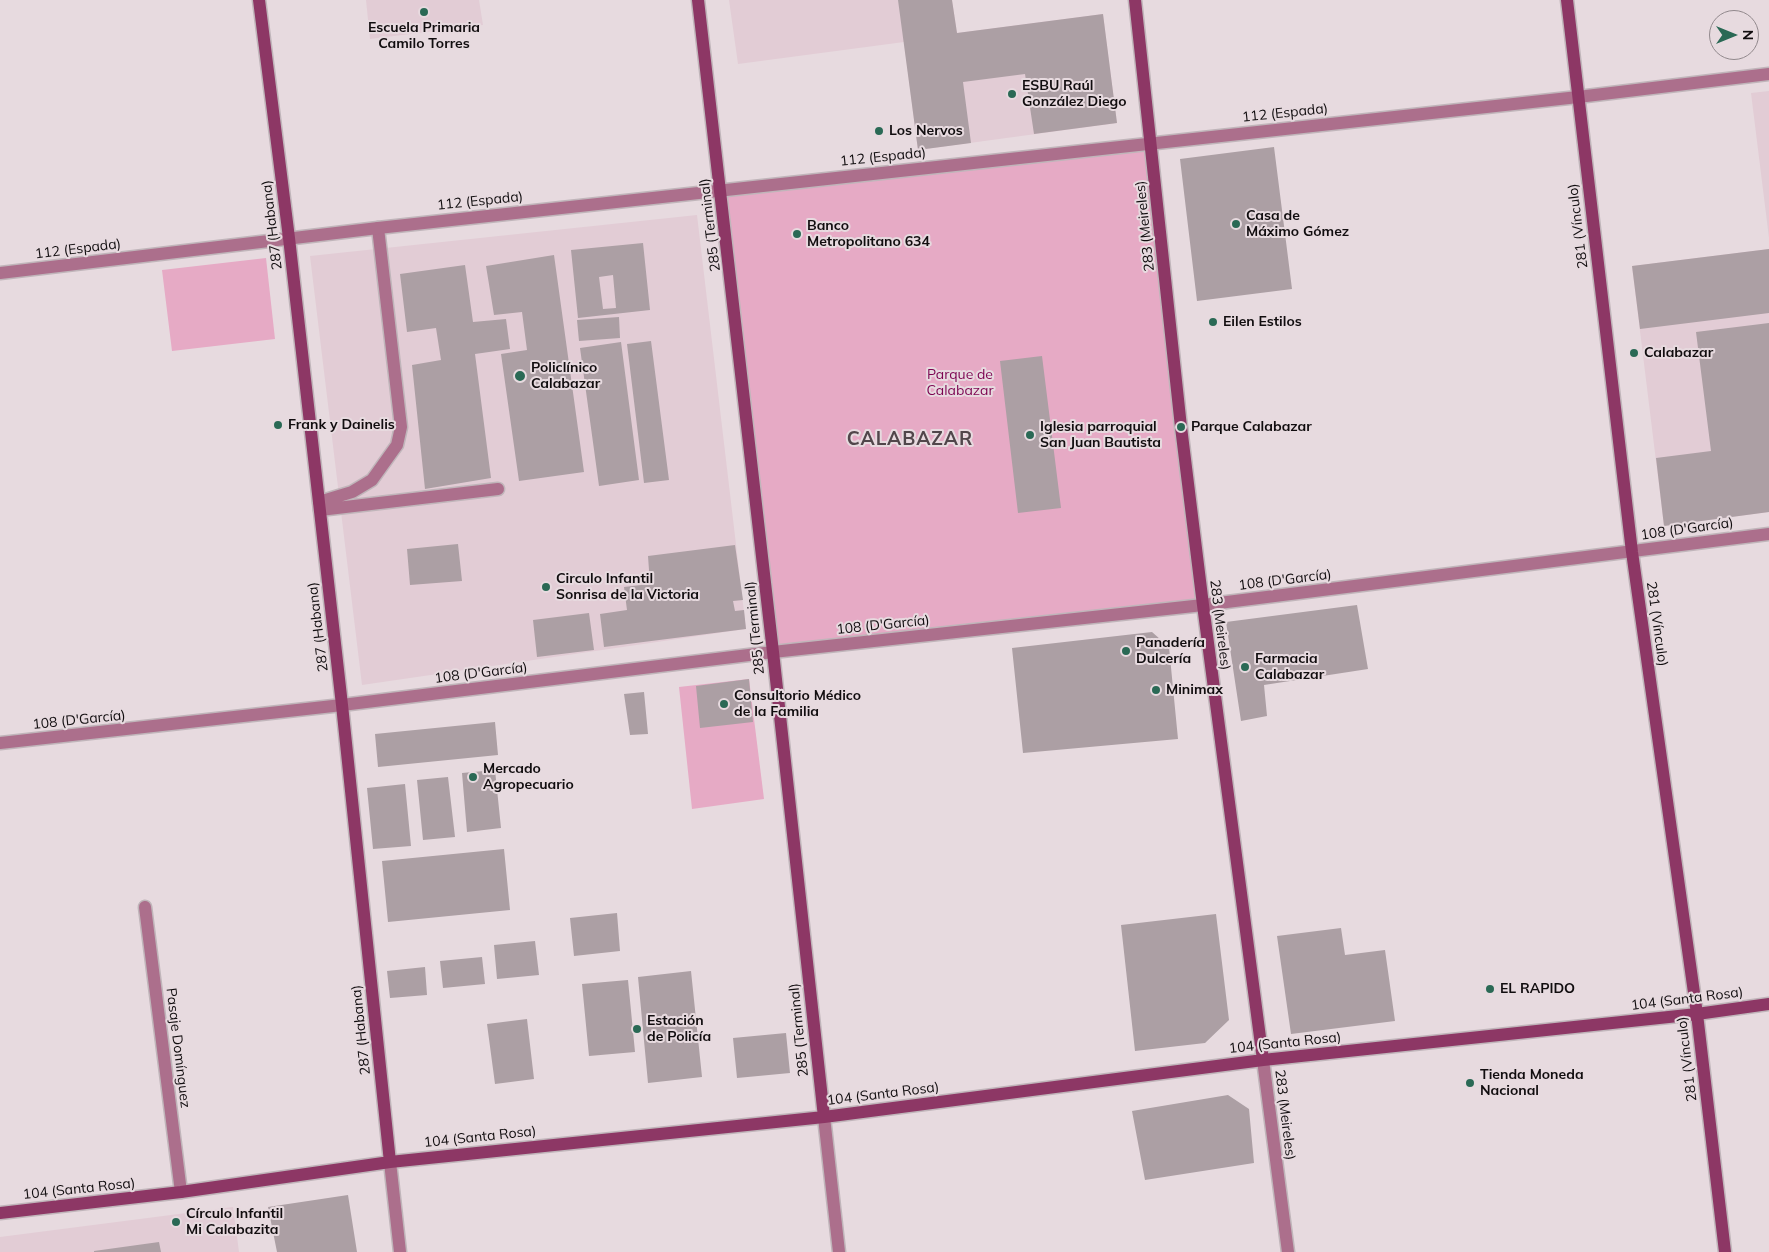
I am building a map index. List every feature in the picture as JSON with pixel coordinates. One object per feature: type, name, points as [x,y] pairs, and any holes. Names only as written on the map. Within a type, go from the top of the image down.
[{"type":"street","name":"287 (Habana)","points":[[258,0],[289,238],[342,705],[400,1252]]},
{"type":"street","name":"285 (Terminal)","points":[[698,0],[721,190],[839,1252]]},
{"type":"street","name":"283 (Meireles)","points":[[1135,0],[1181,427],[1288,1252]]},
{"type":"street","name":"281 (Vínculo)","points":[[1567,0],[1632,552],[1697,1014],[1725,1252]]},
{"type":"street","name":"112 (Espada)","points":[[0,273],[289,238],[1578,97],[1769,74]]},
{"type":"street","points":[[319,506],[352,492],[372,480],[397,445],[401,427],[378,228]]},
{"type":"street","points":[[319,506],[498,489]]},
{"type":"street","name":"108 (D'García)","points":[[0,743],[342,705],[773,652],[1203,606],[1769,534]]},
{"type":"street","name":"Pasaje Domínguez","points":[[145,907],[181,1192]]},
{"type":"street","name":"104 (Santa Rosa)","points":[[0,1213],[181,1192],[390,1162],[824,1117],[1263,1060],[1697,1014],[1769,1004]]},
{"type":"shaded area","name":"Escuela Primaria Camilo Torres","points":[[366,0],[479,0],[483,25],[370,39]]},
{"type":"shaded area","name":"ESBU Raúl González Diego","points":[[729,0],[952,0],[957,33],[1103,14],[1117,123],[918,150],[904,42],[738,64]]},
{"type":"shaded area","points":[[1769,91],[1769,238],[1751,93]]},
{"type":"shaded area","name":"Policlínico Calabazar","points":[[697,215],[746,629],[362,685],[310,256]]},
{"type":"shaded area","points":[[1769,249],[1769,512],[1664,526],[1632,266]]},
{"type":"shaded area","name":"Círculo Infantil Mi Calabazita","points":[[233,1207],[239,1252],[0,1252],[0,1237]]},
{"type":"green space","name":"Parque de Calabazar","points":[[1151,143],[1203,605],[773,652],[721,190]]},
{"type":"green space","points":[[266,258],[275,339],[172,351],[162,270]]},
{"type":"green space","points":[[749,679],[764,799],[692,809],[679,687]]},
{"type":"building","name":"ESBU Raúl González Diego","points":[[898,0],[952,0],[957,33],[1103,14],[1117,123],[1034,134],[1025,74],[963,82],[971,143],[918,150]]},
{"type":"building","name":"Casa de Máximo Gómez","points":[[1274,147],[1292,289],[1197,301],[1180,159]]},
{"type":"building","points":[[643,243],[650,310],[578,318],[571,250]],"holes":[[[613,275],[616,308],[603,309],[599,277]]]},
{"type":"building","points":[[1769,249],[1769,313],[1640,329],[1632,266]]},
{"type":"building","points":[[554,255],[584,472],[519,481],[501,354],[527,350],[522,312],[494,315],[486,266]]},
{"type":"building","points":[[465,265],[473,322],[506,319],[510,349],[475,354],[491,478],[425,489],[412,365],[441,360],[436,328],[407,332],[400,274]]},
{"type":"building","points":[[619,317],[620,338],[579,341],[577,320]]},
{"type":"building","points":[[1769,323],[1769,512],[1664,526],[1656,458],[1711,451],[1696,332]]},
{"type":"building","points":[[651,341],[669,480],[644,483],[627,344]]},
{"type":"building","points":[[621,342],[639,480],[599,486],[580,348]]},
{"type":"building","name":"Iglesia parroquial San Juan Bautista","points":[[1042,356],[1061,508],[1018,513],[1000,361]]},
{"type":"building","points":[[458,544],[462,581],[410,585],[407,549]]},
{"type":"building","points":[[735,545],[743,600],[733,601],[735,611],[744,610],[746,629],[604,647],[600,614],[627,610],[624,587],[650,584],[648,556]]},
{"type":"building","points":[[1357,605],[1368,669],[1264,685],[1267,716],[1241,721],[1226,622]]},
{"type":"building","points":[[589,613],[594,650],[537,657],[533,620]]},
{"type":"building","points":[[1152,632],[1169,647],[1178,739],[1023,753],[1012,648]]},
{"type":"building","name":"Consultorio Médico de la Familia","points":[[749,679],[753,722],[700,728],[696,686]]},
{"type":"building","points":[[644,692],[648,734],[630,735],[624,694]]},
{"type":"building","points":[[495,722],[498,755],[378,767],[375,734]]},
{"type":"building","points":[[495,770],[501,828],[467,832],[462,773]]},
{"type":"building","points":[[448,777],[455,837],[423,840],[417,780]]},
{"type":"building","points":[[405,784],[411,846],[373,849],[367,788]]},
{"type":"building","points":[[504,849],[510,910],[388,922],[382,861]]},
{"type":"building","points":[[617,913],[620,951],[574,956],[570,918]]},
{"type":"building","points":[[1216,914],[1229,1020],[1205,1043],[1135,1051],[1121,925]]},
{"type":"building","points":[[1341,928],[1345,955],[1385,950],[1395,1021],[1291,1034],[1277,936]]},
{"type":"building","points":[[535,941],[539,975],[497,979],[494,945]]},
{"type":"building","points":[[482,957],[485,984],[443,988],[440,961]]},
{"type":"building","points":[[425,967],[427,995],[390,998],[387,971]]},
{"type":"building","points":[[691,971],[702,1077],[648,1083],[638,977]]},
{"type":"building","points":[[628,980],[635,1052],[589,1056],[582,984]]},
{"type":"building","points":[[527,1019],[534,1079],[495,1084],[487,1024]]},
{"type":"building","points":[[786,1033],[790,1073],[737,1078],[733,1038]]},
{"type":"building","points":[[1228,1095],[1249,1109],[1254,1163],[1145,1180],[1132,1111]]},
{"type":"building","points":[[348,1195],[357,1252],[277,1252],[268,1207]]},
{"type":"building","points":[[159,1242],[161,1252],[94,1252],[94,1251]]},
{"type":"place","name":"Escuela Primaria Camilo Torres","points":[[424,12]]},
{"type":"place","name":"ESBU Raúl González Diego","points":[[1012,94]]},
{"type":"place","name":"Los Nervos","points":[[879,131]]},
{"type":"place","name":"Casa de Máximo Gómez","points":[[1236,224]]},
{"type":"place","name":"Banco Metropolitano 634","points":[[797,234]]},
{"type":"place","name":"Eilen Estilos","points":[[1213,322]]},
{"type":"place","name":"Calabazar","points":[[1634,353]]},
{"type":"place","name":"Policlínico Calabazar","points":[[520,376]]},
{"type":"place","name":"Frank y Dainelis","points":[[278,425]]},
{"type":"place","name":"Parque Calabazar","points":[[1181,427]]},
{"type":"place","name":"Iglesia parroquial San Juan Bautista","points":[[1030,435]]},
{"type":"place","name":"Circulo Infantil Sonrisa de la Victoria","points":[[546,587]]},
{"type":"place","name":"Panadería Dulcería","points":[[1126,651]]},
{"type":"place","name":"Farmacia Calabazar","points":[[1245,667]]},
{"type":"place","name":"Minimax","points":[[1156,690]]},
{"type":"place","name":"Consultorio Médico de la Familia","points":[[724,704]]},
{"type":"place","name":"Mercado Agropecuario","points":[[473,777]]},
{"type":"place","name":"EL RAPIDO","points":[[1490,989]]},
{"type":"place","name":"Estación de Policía","points":[[637,1029]]},
{"type":"place","name":"Tienda Moneda Nacional","points":[[1470,1083]]},
{"type":"place","name":"Círculo Infantil Mi Calabazita","points":[[176,1222]]},
{"type":"district","name":"CALABAZAR","points":[[910,439]]}]
